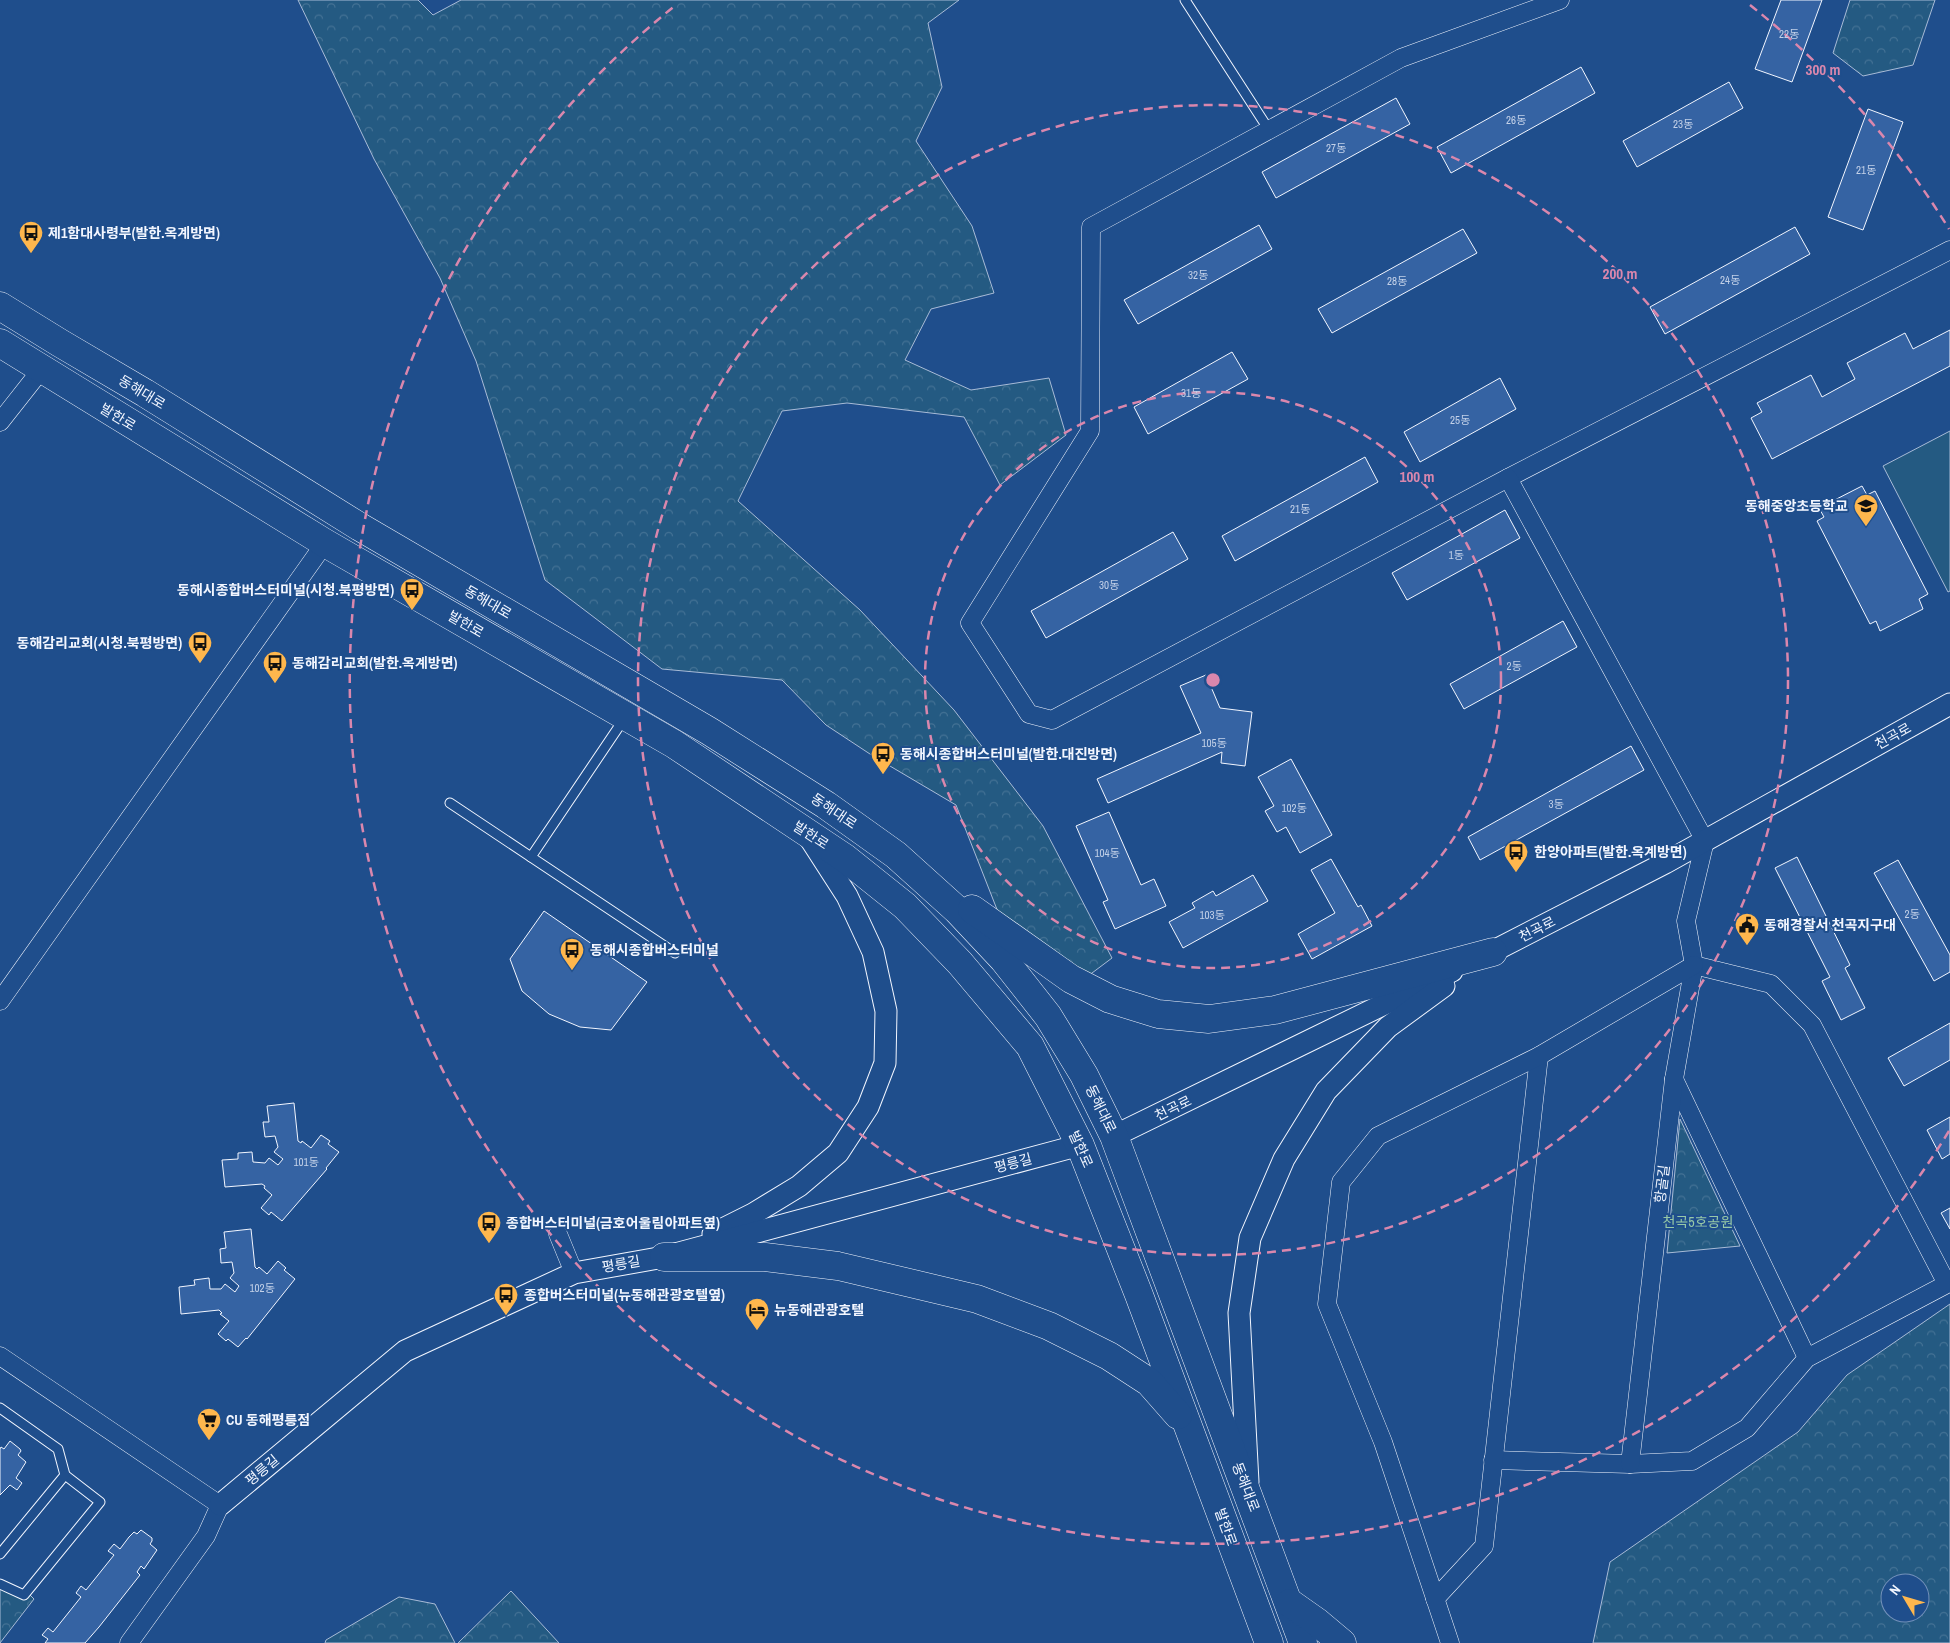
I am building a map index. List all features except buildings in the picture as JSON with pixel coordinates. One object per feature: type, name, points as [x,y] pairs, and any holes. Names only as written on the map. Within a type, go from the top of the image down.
[{"type":"main road","name":"동해대로","points":[[0,306],[145,393],[344,517],[709,731],[826,805],[896,854],[957,910],[1004,960],[1048,1016],[1084,1076],[1114,1136],[1290,1603],[1303,1643]]},
{"type":"main road","name":"발한로","points":[[0,343],[41,370],[325,543],[674,744],[845,858],[905,906],[960,963],[1030,1046],[1080,1146],[1140,1295],[1269,1643]]},
{"type":"main road","points":[[325,543],[344,517]]},
{"type":"main road","points":[[896,854],[1071,979],[1110,999],[1158,1014],[1209,1019],[1275,1010],[1493,952]]},
{"type":"main road","points":[[1080,1146],[1114,1136]]},
{"type":"main road","points":[[664,1257],[765,1257],[838,1266],[977,1299],[1049,1326],[1109,1356],[1149,1382],[1189,1428]]},
{"type":"main road","points":[[1290,1603],[1342,1643]]},
{"type":"street","points":[[1560,0],[1401,58],[1091,227],[1090,431],[970,623],[1029,714],[1052,720],[1508,478],[1950,250]]},
{"type":"street","points":[[0,422],[41,370]]},
{"type":"street","points":[[1508,478],[1705,841],[1686,921],[1694,965]]},
{"type":"street","points":[[0,1001],[325,543]]},
{"type":"street","name":"천곡로","points":[[1114,1136],[1493,952],[1705,841],[1950,704]]},
{"type":"street","points":[[664,1257],[753,1214],[799,1186],[838,1153],[868,1107],[885,1063],[886,1011],[873,952],[847,896],[806,832]]},
{"type":"street","points":[[1249,1495],[1238,1313],[1250,1238],[1284,1159],[1326,1092],[1388,1028],[1493,952]]},
{"type":"street","points":[[1450,1643],[1383,1442],[1326,1304],[1341,1182],[1378,1136],[1539,1056],[1694,965],[1771,984],[1812,1024],[1948,1283],[1807,1358],[1747,1428],[1692,1461],[1630,1464],[1493,1460]]},
{"type":"street","name":"항골길","points":[[1630,1464],[1674,1080],[1694,965]]},
{"type":"street","points":[[1435,1599],[1484,1546],[1539,1056]]},
{"type":"street","points":[[1674,1080],[1807,1358]]},
{"type":"street","name":"평릉길","points":[[128,1643],[206,1536],[220,1505],[405,1351],[574,1273],[664,1257],[1080,1146]]},
{"type":"street","points":[[558,1234],[574,1273]]},
{"type":"street","points":[[0,1356],[220,1505]]},
{"type":"lane","points":[[1185,0],[1269,130]]},
{"type":"lane","points":[[531,857],[625,717]]},
{"type":"lane","points":[[450,803],[675,953]]},
{"type":"lane","points":[[0,1408],[58,1449],[65,1475],[100,1502],[24,1595],[0,1584]]},
{"type":"lane","points":[[0,1554],[65,1475]]},
{"type":"green space","points":[[298,0],[418,0],[433,15],[461,0],[959,0],[928,23],[942,87],[916,141],[972,226],[994,293],[931,309],[905,360],[971,390],[1049,378],[1066,435],[1000,485],[964,417],[847,403],[782,411],[738,501],[860,610],[954,710],[1043,826],[1112,958],[1068,991],[998,912],[956,805],[873,756],[826,725],[782,680],[662,669],[545,580],[476,361],[440,278],[374,159]]},
{"type":"green space","points":[[1850,0],[1935,0],[1913,65],[1863,76],[1833,53]]},
{"type":"green space","points":[[1950,431],[1950,591],[1948,592],[1883,466]]},
{"type":"green space","name":"천곡5호공원","points":[[1680,1119],[1740,1246],[1667,1253]]},
{"type":"green space","points":[[1950,1304],[1950,1643],[1593,1643],[1610,1562],[1798,1432],[1847,1375]]},
{"type":"green space","points":[[0,1584],[27,1592],[34,1599],[0,1643]]},
{"type":"green space","points":[[511,1591],[559,1643],[458,1643]]},
{"type":"green space","points":[[399,1597],[435,1604],[455,1643],[325,1643],[326,1640]]},
{"type":"place","name":"제1함대사령부(발한.옥계방면)","points":[[31,254]]},
{"type":"place","name":"동해중앙초등학교","points":[[1866,527]]},
{"type":"place","name":"동해시종합버스터미널(시청.북평방면)","points":[[412,611]]},
{"type":"place","name":"동해감리교회(시청.북평방면)","points":[[200,664]]},
{"type":"place","name":"동해감리교회(발한.옥계방면)","points":[[275,684]]},
{"type":"place","name":"동해시종합버스터미널(발한.대진방면)","points":[[883,775]]},
{"type":"place","name":"한양아파트(발한.옥계방면)","points":[[1516,873]]},
{"type":"place","name":"동해경찰서 천곡지구대","points":[[1747,946]]},
{"type":"place","name":"동해시종합버스터미널","points":[[572,971]]},
{"type":"place","name":"종합버스터미널(금호어울림아파트옆)","points":[[489,1244]]},
{"type":"place","name":"종합버스터미널(뉴동해관광호텔옆)","points":[[506,1316]]},
{"type":"place","name":"뉴동해관광호텔","points":[[757,1331]]},
{"type":"place","name":"CU 동해평릉점","points":[[209,1441]]}]
